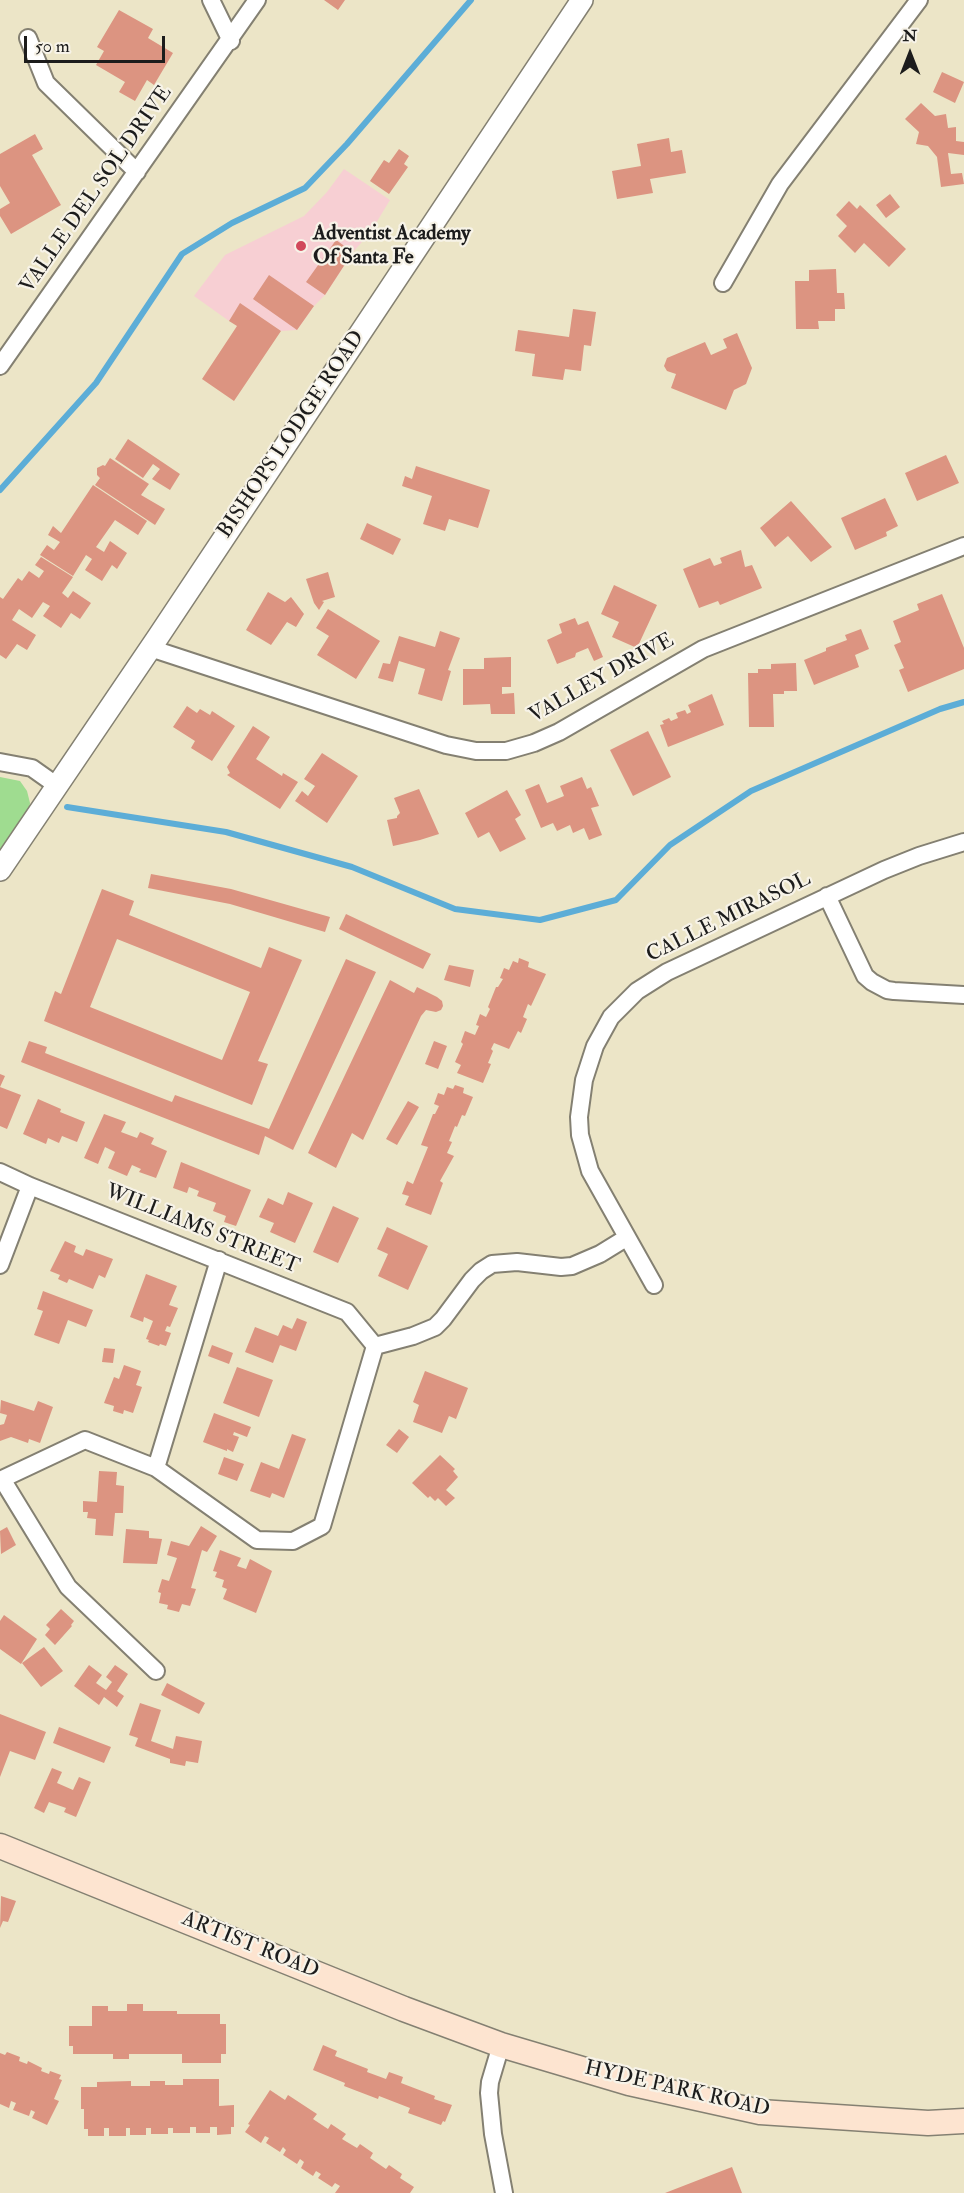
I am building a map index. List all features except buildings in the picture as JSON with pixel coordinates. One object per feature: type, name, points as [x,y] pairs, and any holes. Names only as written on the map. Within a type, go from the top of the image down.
[{"type":"main road","name":"ARTIST ROAD","points":[[0,1845],[404,2009],[501,2045]]},
{"type":"main road","name":"HYDE PARK ROAD","points":[[501,2045],[629,2082],[760,2112],[928,2123],[964,2121]]},
{"type":"street","points":[[212,0],[231,41]]},
{"type":"street","name":"VALLE DEL SOL DRIVE","points":[[0,366],[231,41],[257,0]]},
{"type":"street","name":"BISHOPS LODGE ROAD","points":[[0,870],[582,0]]},
{"type":"street","points":[[723,283],[780,184],[919,0]]},
{"type":"street","points":[[28,38],[46,83],[137,172]]},
{"type":"street","name":"VALLEY DRIVE","points":[[150,648],[446,745],[476,751],[506,751],[534,743],[559,732],[703,649],[964,546]]},
{"type":"street","points":[[0,762],[32,768],[56,785]]},
{"type":"street","name":"CALLE MIRASOL","points":[[654,1285],[590,1171],[580,1135],[579,1117],[584,1080],[589,1062],[611,1017],[624,1002],[651,981],[901,862],[964,842]]},
{"type":"street","points":[[827,896],[865,976],[872,982],[894,992],[964,995]]},
{"type":"street","name":"WILLIAMS STREET","points":[[0,1172],[347,1312],[375,1346]]},
{"type":"street","points":[[0,1265],[30,1186]]},
{"type":"street","points":[[156,1671],[68,1587],[1,1479],[85,1440],[156,1468],[257,1540],[292,1541],[322,1526],[375,1346],[413,1336],[435,1327],[480,1271],[492,1264],[517,1262],[572,1266],[600,1254],[626,1238]]},
{"type":"street","points":[[156,1468],[219,1260]]},
{"type":"street","points":[[501,2045],[489,2093],[493,2134],[504,2193]]},
{"type":"shaded area","name":"Adventist Academy Of Santa Fe","points":[[344,169],[390,200],[370,233],[353,252],[325,295],[297,330],[281,331],[240,304],[229,321],[194,296],[225,255],[304,216],[327,192]]},
{"type":"green space","points":[[0,777],[20,781],[27,791],[30,803],[29,810],[0,855]]},
{"type":"waterway","points":[[0,490],[96,383],[182,254],[232,223],[305,188],[347,144],[471,0]]},
{"type":"waterway","points":[[67,807],[226,832],[352,867],[455,909],[540,920],[616,900],[670,845],[751,791],[940,709],[964,702]]},
{"type":"place","name":"Adventist Academy Of Santa Fe","points":[[301,246]]}]
